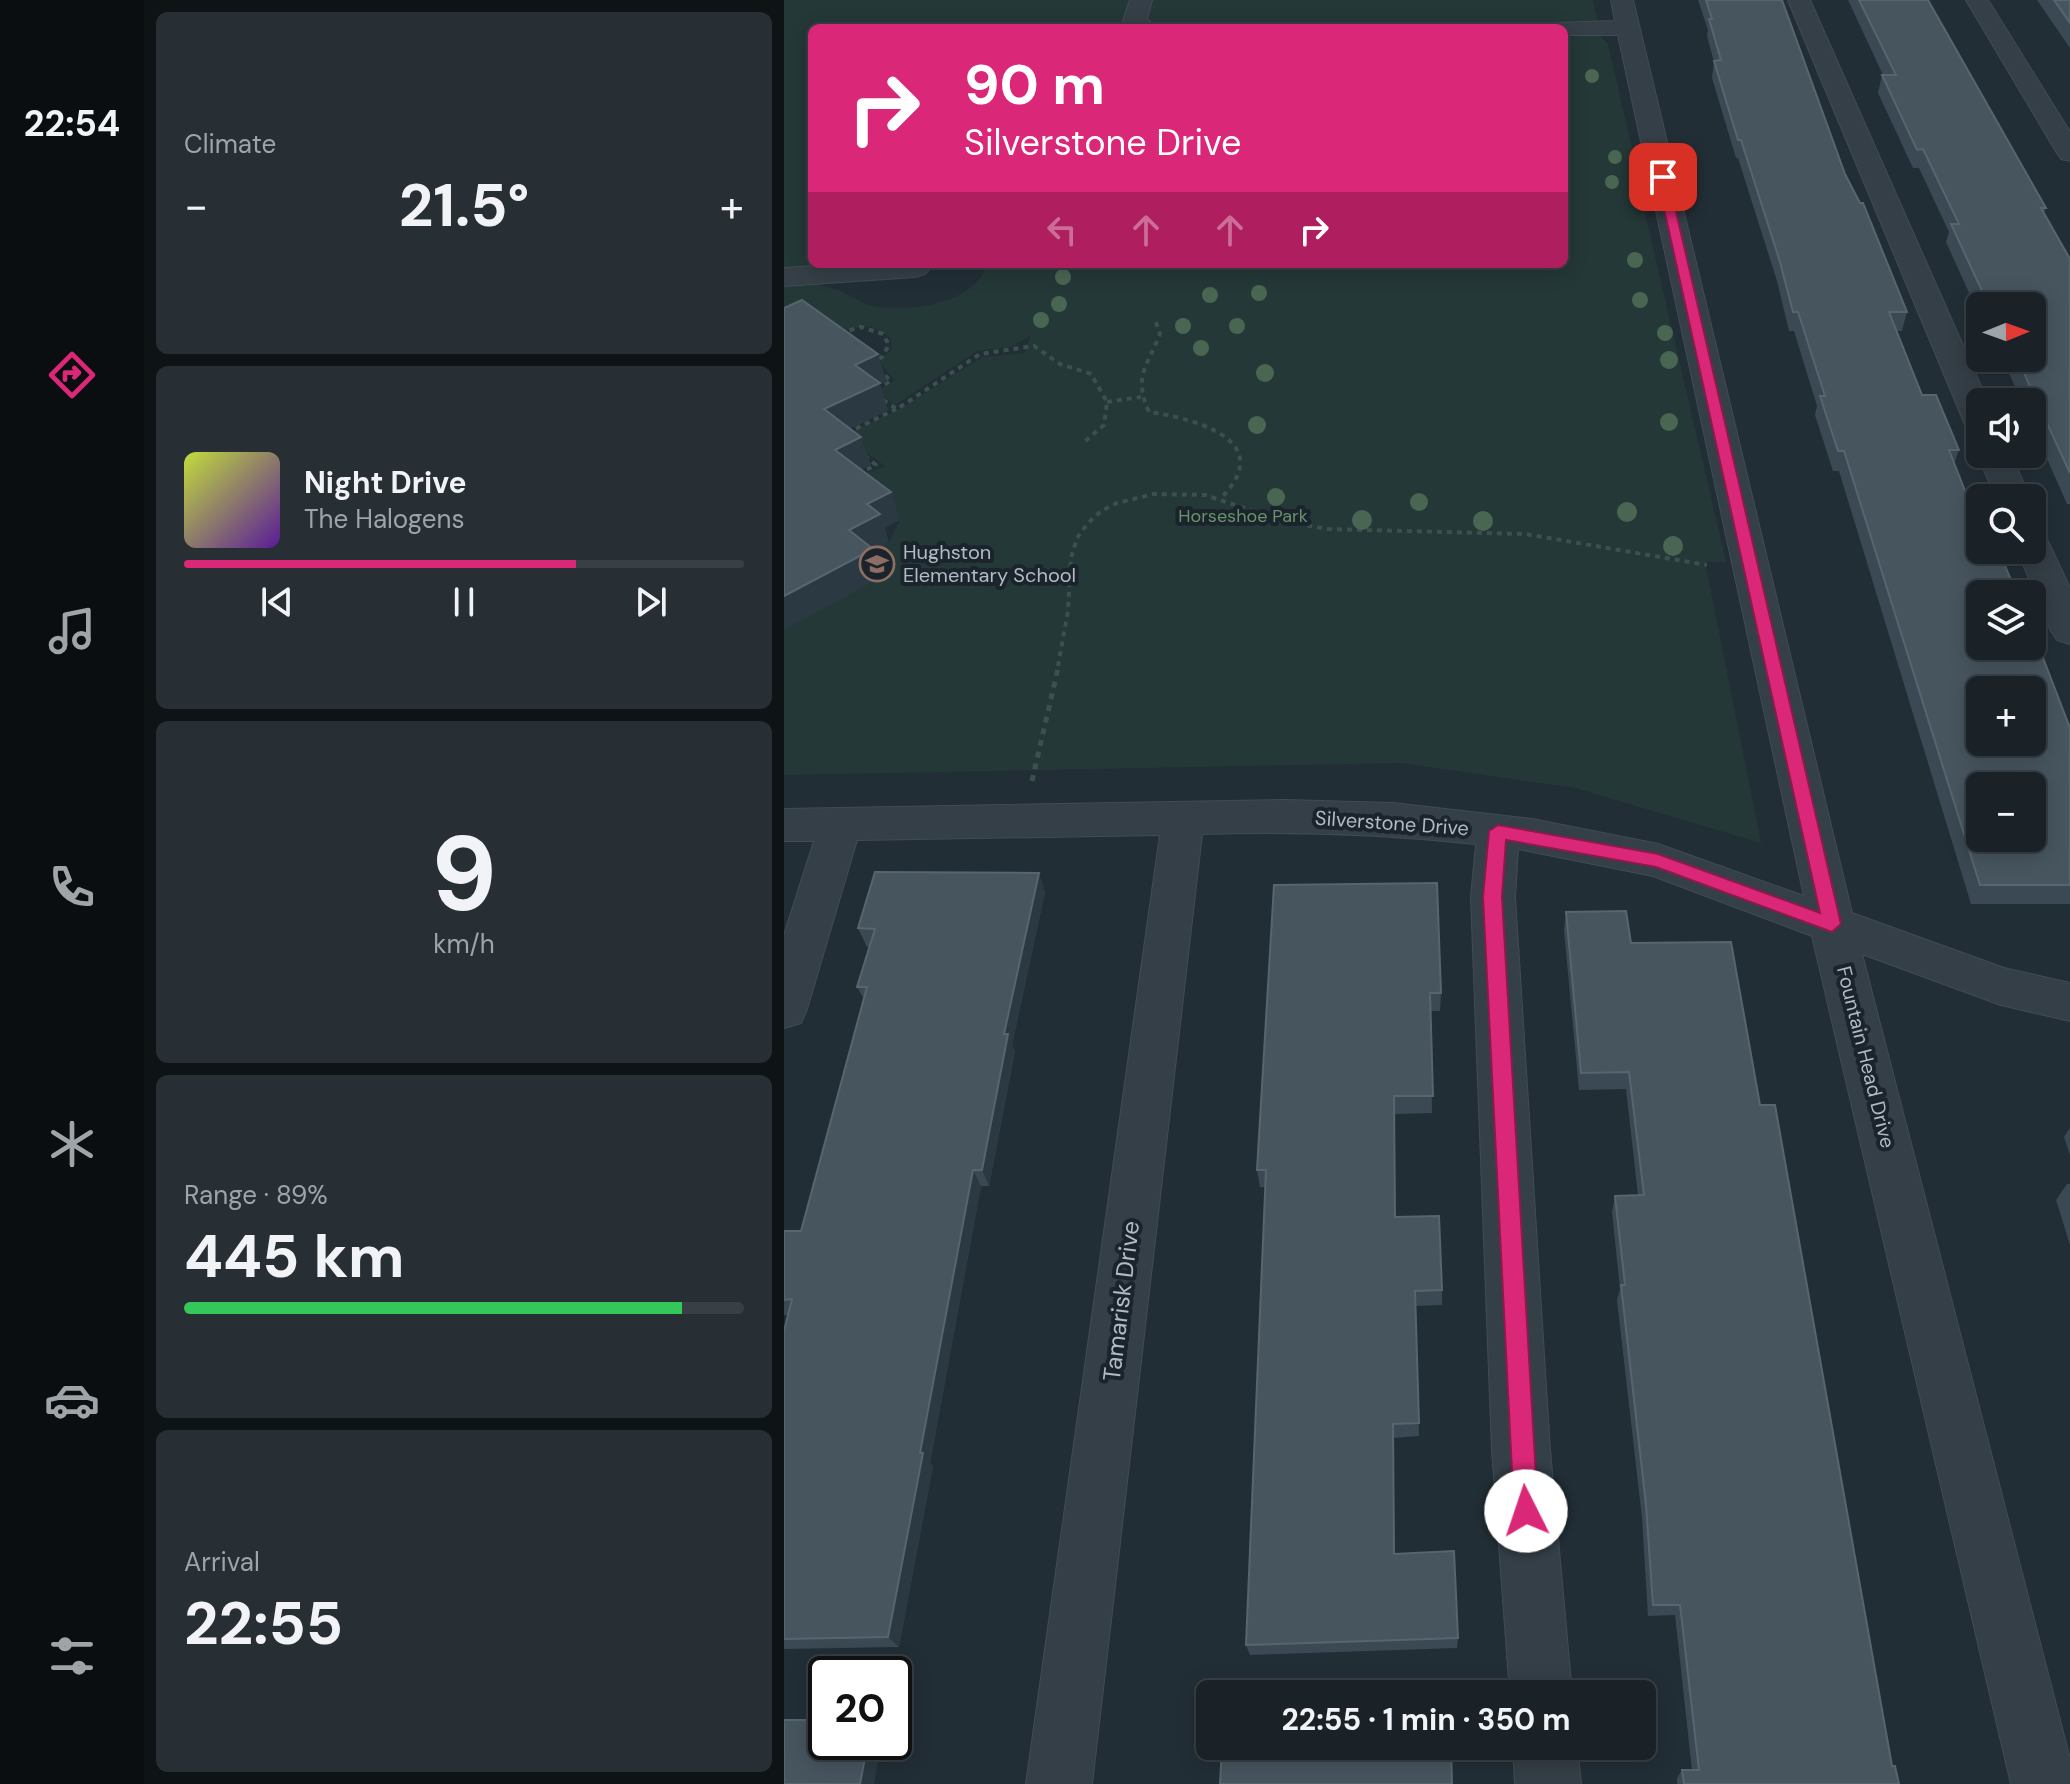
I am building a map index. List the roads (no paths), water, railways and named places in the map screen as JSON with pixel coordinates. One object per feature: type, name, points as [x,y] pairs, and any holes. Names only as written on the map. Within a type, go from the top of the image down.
[{"type":"street","points":[[1139,24],[1135,21],[1141,0]]},
{"type":"street","points":[[1799,0],[1966,389]]},
{"type":"street","points":[[1977,0],[2070,153]]},
{"type":"street","points":[[1568,27],[1625,14]]},
{"type":"street","name":"Fountain Head Drive","points":[[1625,14],[1832,924],[2044,1784]]},
{"type":"street","points":[[784,277],[915,268]]},
{"type":"street","points":[[2041,564],[2070,631]]},
{"type":"street","name":"Silverstone Drive","points":[[784,825],[1284,816],[1393,819],[1498,831],[1658,861],[2001,986],[2070,1002]]},
{"type":"street","name":"Tamarisk Drive","points":[[1059,1784],[1183,819]]},
{"type":"street","points":[[784,1009],[840,825]]},
{"type":"street","points":[[1498,831],[1493,897],[1521,1450],[1540,1680]]},
{"type":"street","points":[[1546,1760],[1548,1784]]},
{"type":"place","name":"Hughston Elementary School","points":[[877,564]]},
{"type":"park label","name":"Horseshoe Park","points":[[1243,516]]}]
